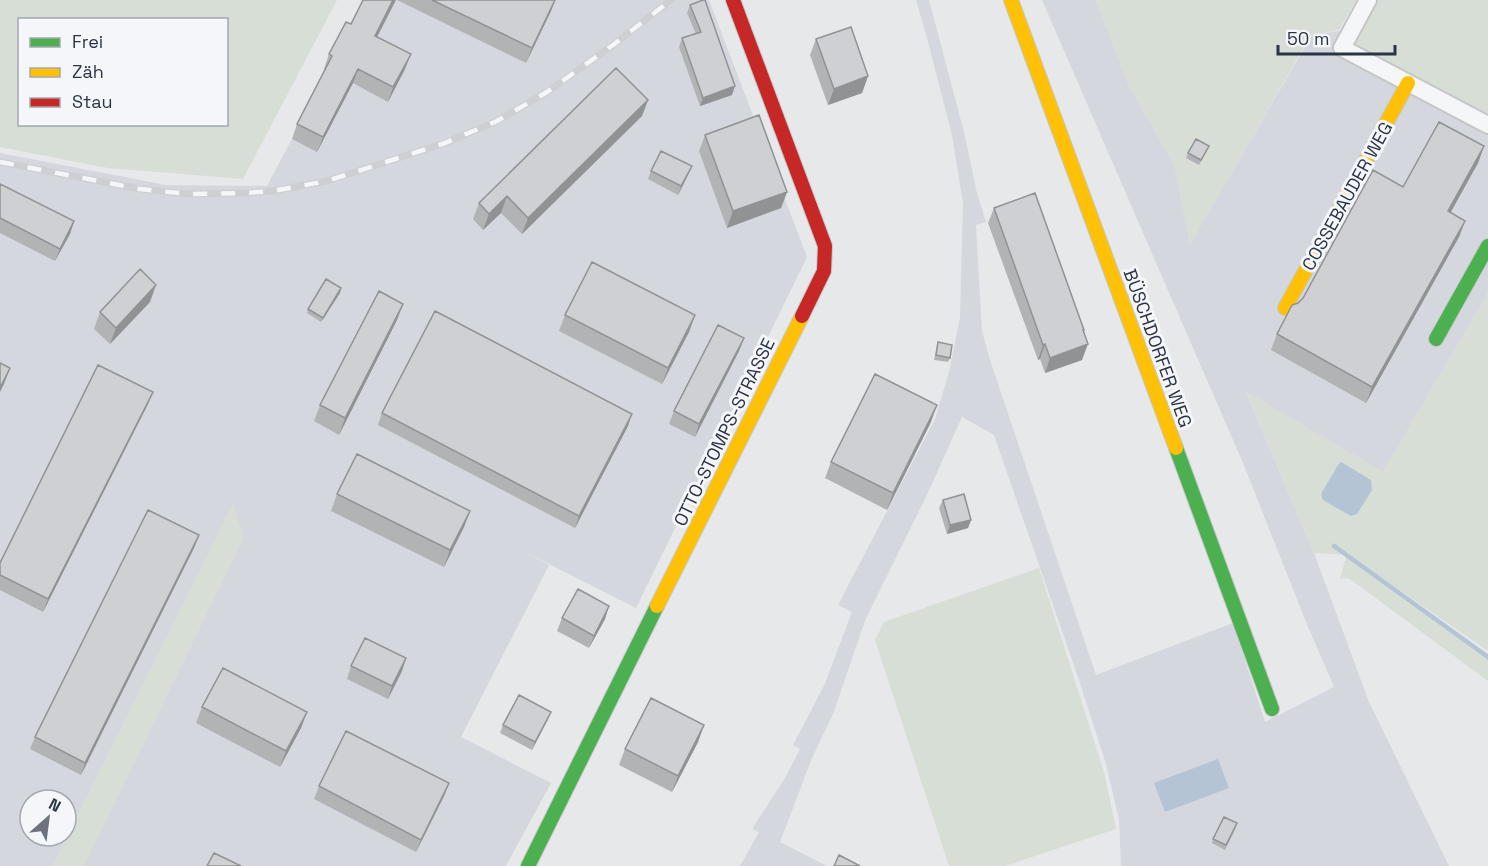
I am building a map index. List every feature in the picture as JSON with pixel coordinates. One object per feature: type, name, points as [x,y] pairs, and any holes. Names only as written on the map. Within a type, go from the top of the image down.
[{"type":"street","name":"OTTO-STOMPS-STRASSE","points":[[528,866],[824,271],[825,246],[733,0]]},
{"type":"street","name":"BÜSCHDORFER WEG","points":[[1011,0],[1272,709]]},
{"type":"street","points":[[1368,0],[1341,48],[1488,125]]},
{"type":"street","name":"COSSEBAUDER WEG","points":[[1285,308],[1408,83]]},
{"type":"street","points":[[1436,339],[1488,246]]},
{"type":"shaded area","points":[[0,0],[337,0],[243,179],[108,168],[0,147]]},
{"type":"shaded area","points":[[363,0],[709,0],[807,257],[636,608],[517,548],[549,565],[461,737],[551,783],[506,866],[0,866],[0,153],[166,185],[267,186]]},
{"type":"shaded area","points":[[916,0],[929,0],[986,222],[976,225],[982,331],[1096,675],[1233,623],[1265,722],[1334,687],[1243,463],[1042,0],[1096,0],[1129,86],[1174,164],[1190,244],[1312,35],[1339,31],[1347,34],[1488,127],[1488,293],[1383,472],[1246,392],[1314,553],[1369,702],[1449,866],[1121,866],[1119,819],[1106,764],[994,435],[962,417],[926,497],[866,618],[833,714],[812,758],[780,842],[827,866],[740,866],[759,832],[752,829],[785,778],[800,749],[793,745],[824,686],[852,612],[838,605],[935,419],[949,372],[960,318],[963,203],[952,135]]},
{"type":"shaded area","points":[[1096,0],[1356,0],[1339,30],[1311,35],[1190,245],[1174,164],[1129,86]]},
{"type":"shaded area","points":[[1371,0],[1488,0],[1488,123],[1345,48]]},
{"type":"shaded area","points":[[1488,293],[1488,651],[1349,555],[1314,553],[1246,391],[1383,472]]},
{"type":"shaded area","points":[[233,503],[244,538],[84,866],[52,866],[61,848],[78,848],[78,814]]},
{"type":"shaded area","points":[[1346,557],[1488,656],[1488,681],[1350,579],[1340,579]]},
{"type":"shaded area","points":[[1039,568],[1104,772],[1116,829],[1005,866],[949,866],[875,640],[884,622]]},
{"type":"water","points":[[1341,462],[1371,480],[1372,490],[1357,514],[1351,516],[1323,500],[1321,494]]},
{"type":"water","points":[[1218,759],[1229,788],[1165,812],[1154,783]]},
{"type":"building","points":[[363,0],[393,0],[375,36],[411,54],[393,87],[358,69],[323,137],[297,124],[332,56],[329,54],[346,22],[351,24]]},
{"type":"building","points":[[432,0],[555,0],[532,48]]},
{"type":"building","points":[[705,0],[735,86],[703,98],[682,38],[701,32],[690,5]]},
{"type":"building","points":[[851,27],[868,76],[834,89],[816,39]]},
{"type":"building","points":[[616,68],[648,100],[528,218],[507,196],[489,214],[479,203]]},
{"type":"building","points":[[759,115],[787,192],[733,211],[705,135]]},
{"type":"building","points":[[1439,122],[1484,146],[1448,211],[1465,221],[1372,387],[1277,334],[1292,305],[1303,298],[1373,170],[1403,187]]},
{"type":"building","points":[[1196,139],[1209,146],[1201,160],[1188,153]]},
{"type":"building","points":[[661,151],[692,166],[681,186],[651,171]]},
{"type":"building","points":[[0,184],[74,221],[60,249],[0,218]]},
{"type":"building","points":[[1035,193],[1088,344],[1050,358],[1045,344],[1043,345],[994,208]]},
{"type":"building","points":[[592,262],[695,315],[668,368],[565,315]]},
{"type":"building","points":[[140,269],[156,285],[116,328],[100,312]]},
{"type":"building","points":[[326,279],[341,288],[323,318],[308,309]]},
{"type":"building","points":[[379,291],[403,304],[345,418],[320,405]]},
{"type":"building","points":[[435,311],[632,414],[579,516],[382,413]]},
{"type":"building","points":[[718,325],[744,338],[699,424],[674,411]]},
{"type":"building","points":[[938,342],[952,345],[950,358],[936,355]]},
{"type":"building","points":[[0,363],[10,368],[0,388]]},
{"type":"building","points":[[98,365],[153,392],[48,599],[0,575],[0,563]]},
{"type":"building","points":[[875,374],[937,405],[893,493],[831,462]]},
{"type":"building","points":[[357,454],[470,511],[450,550],[337,494]]},
{"type":"building","points":[[964,494],[971,520],[950,525],[943,500]]},
{"type":"building","points":[[148,510],[199,535],[85,763],[35,737]]},
{"type":"building","points":[[578,589],[609,606],[594,636],[562,618]]},
{"type":"building","points":[[365,638],[406,658],[392,686],[351,666]]},
{"type":"building","points":[[223,668],[307,712],[286,751],[202,707]]},
{"type":"building","points":[[519,695],[551,712],[535,742],[503,725]]},
{"type":"building","points":[[651,698],[704,725],[678,776],[625,749]]},
{"type":"building","points":[[346,731],[449,783],[421,840],[319,786]]},
{"type":"building","points":[[1224,817],[1237,823],[1226,845],[1213,839]]},
{"type":"building","points":[[214,853],[241,866],[207,866]]},
{"type":"building","points":[[839,855],[860,866],[834,866]]},
{"type":"waterway","points":[[1334,546],[1488,657]]},
{"type":"railway","points":[[0,162],[140,189],[188,194],[273,191],[327,181],[445,143],[497,121],[547,92],[671,0]]},
{"type":"traffic: fast","points":[[1436,339],[1488,246]]},
{"type":"traffic: fast","points":[[1176,448],[1272,709]]},
{"type":"traffic: fast","points":[[528,866],[657,606]]},
{"type":"traffic: slow","points":[[1011,0],[1176,448]]},
{"type":"traffic: slow","points":[[1285,308],[1408,83]]},
{"type":"traffic: slow","points":[[657,606],[802,316]]},
{"type":"traffic: jam","points":[[733,0],[825,246],[824,271],[802,316]]}]
